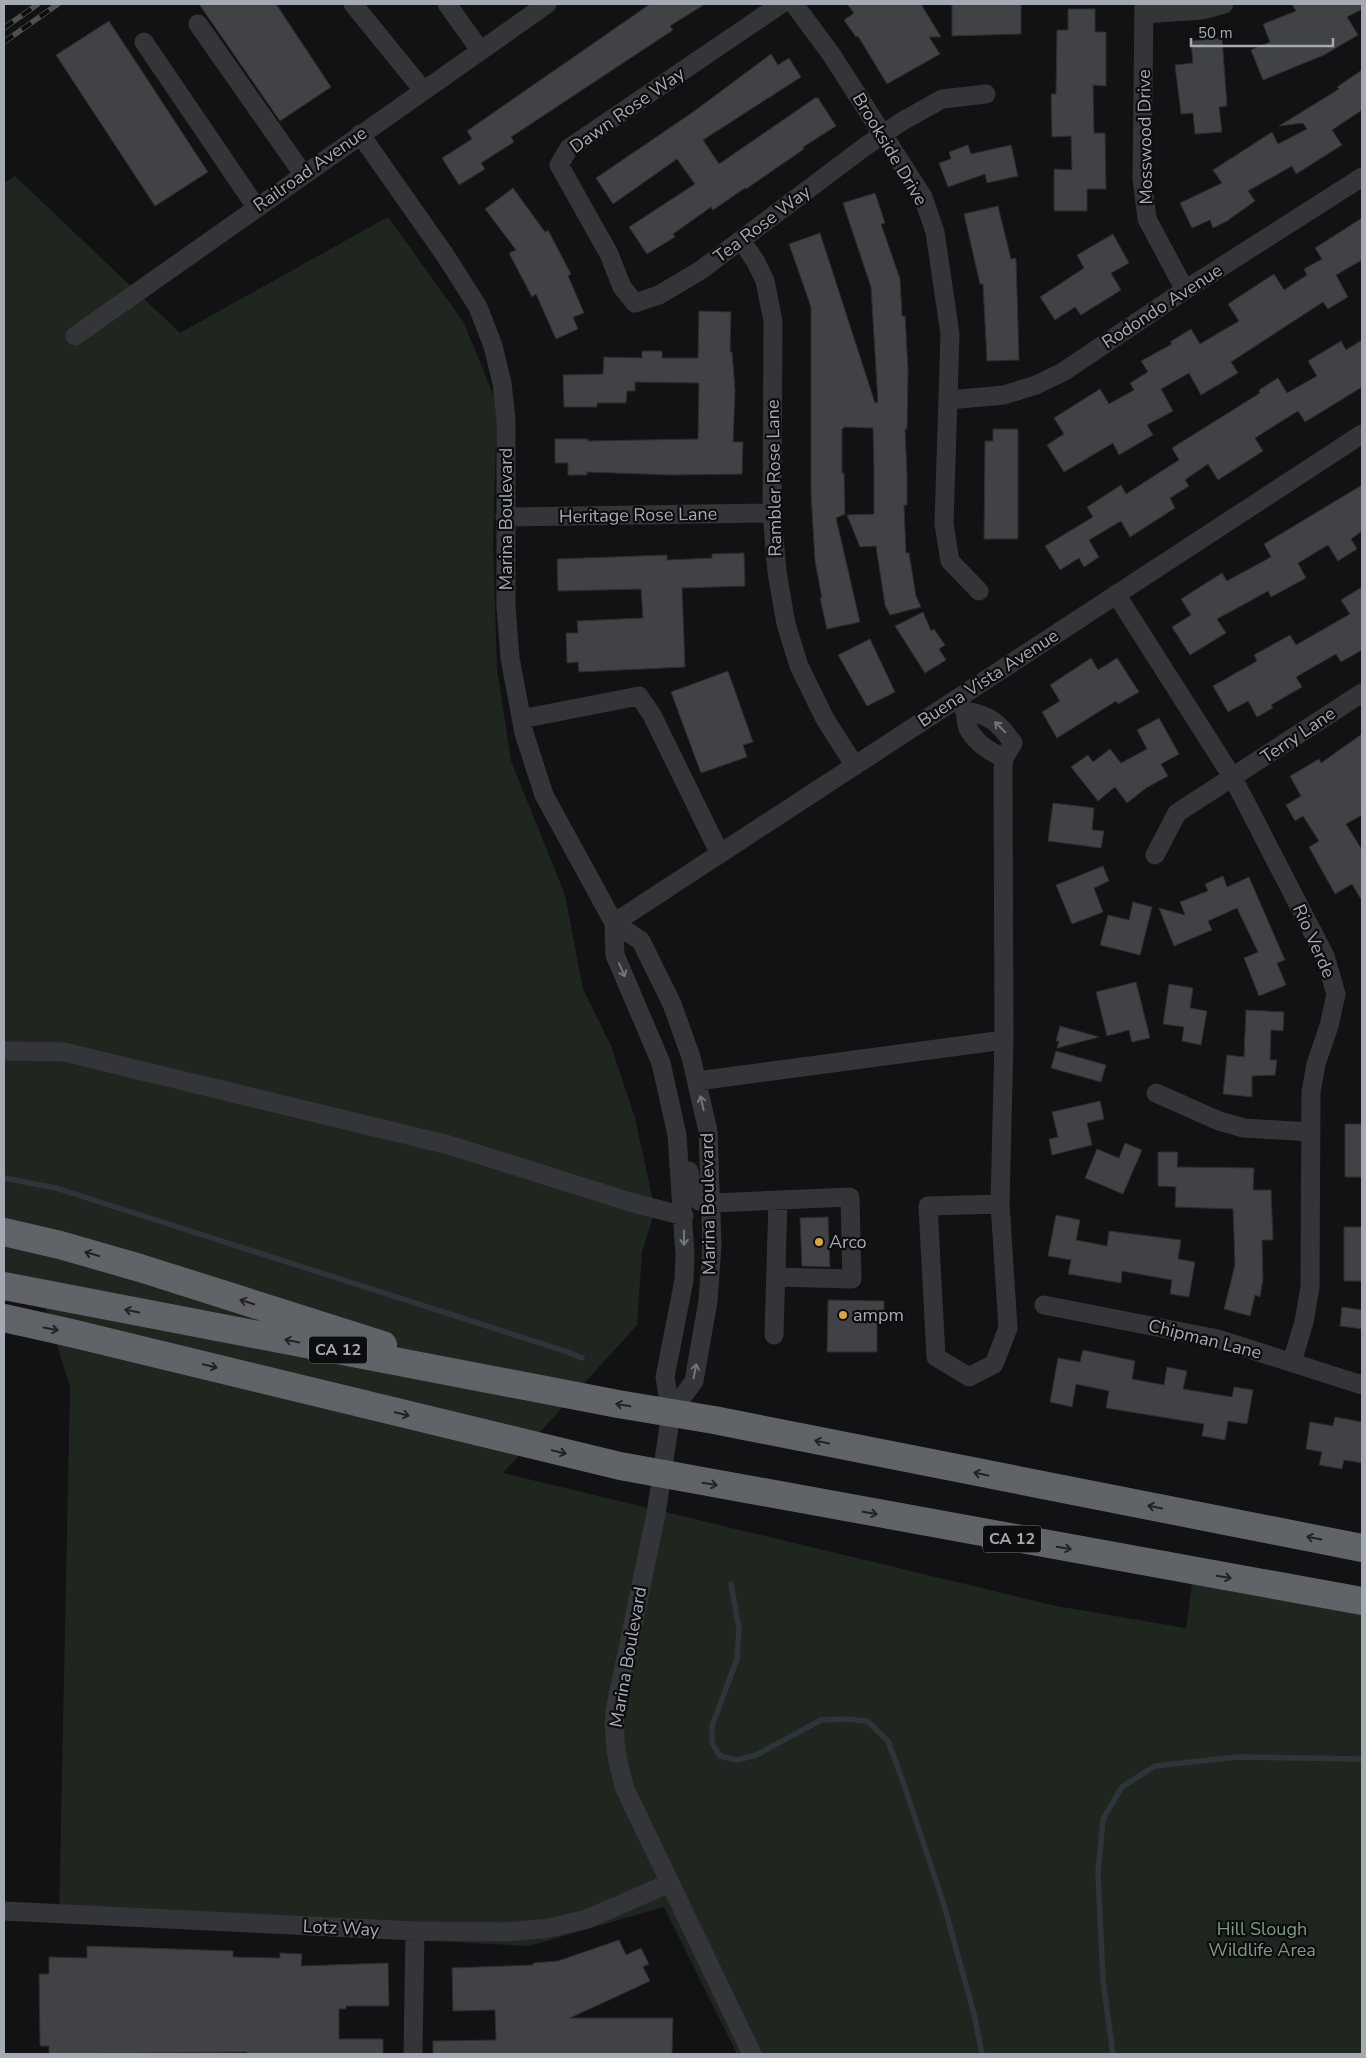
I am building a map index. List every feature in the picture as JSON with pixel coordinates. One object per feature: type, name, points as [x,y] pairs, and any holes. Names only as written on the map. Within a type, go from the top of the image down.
[{"type":"highway","points":[[4,1232],[60,1245],[140,1268],[369,1339],[441,1370]]},
{"type":"highway","name":"CA 12","points":[[4,1286],[672,1413],[1362,1548]]},
{"type":"highway","name":"CA 12","points":[[4,1318],[118,1344],[498,1438],[662,1475],[1362,1601]]},
{"type":"street","points":[[353,4],[422,90]]},
{"type":"street","points":[[447,4],[480,50]]},
{"type":"street","name":"Railroad Avenue","points":[[75,336],[422,90],[547,4]]},
{"type":"street","name":"Dawn Rose Way","points":[[635,302],[622,287],[609,254],[559,165],[569,148],[781,4]]},
{"type":"street","name":"Brookside Drive","points":[[794,4],[831,54],[923,197],[935,232],[950,334],[944,524],[950,561],[979,591]]},
{"type":"street","points":[[1144,9],[1202,10],[1224,4]]},
{"type":"street","name":"Mosswood Drive","points":[[1144,9],[1142,178],[1147,219],[1185,290]]},
{"type":"street","points":[[198,24],[303,174]]},
{"type":"street","points":[[144,42],[256,207]]},
{"type":"street","name":"Tea Rose Way","points":[[635,302],[659,295],[701,270],[883,134],[942,99],[986,94]]},
{"type":"street","name":"Marina Boulevard","points":[[360,134],[445,255],[478,307],[493,346],[502,383],[506,419],[506,606],[510,658],[521,719],[544,795],[614,923],[615,955],[661,1063],[670,1096],[680,1155],[684,1216],[684,1280],[665,1377],[672,1413],[656,1514],[615,1711],[614,1735],[617,1764],[625,1789],[752,2054]]},
{"type":"street","name":"Rodondo Avenue","points":[[949,400],[1004,395],[1036,385],[1063,372],[1185,290],[1362,177]]},
{"type":"street","name":"Rambler Rose Lane","points":[[741,240],[756,262],[765,281],[773,321],[772,513],[777,572],[786,624],[799,666],[825,719],[855,766]]},
{"type":"street","name":"Buena Vista Avenue","points":[[614,923],[855,766],[962,705],[1116,594],[1362,434]]},
{"type":"street","name":"Heritage Rose Lane","points":[[505,517],[772,513]]},
{"type":"street","name":"Rio Verde","points":[[1116,594],[1233,778],[1325,956],[1336,994],[1329,1026],[1316,1064],[1311,1092],[1310,1288],[1304,1322],[1292,1362]]},
{"type":"street","name":"Terry Lane","points":[[1155,855],[1177,813],[1362,692]]},
{"type":"street","points":[[521,719],[639,696],[652,716],[720,854]]},
{"type":"street","points":[[962,705],[968,727],[988,752],[1004,758]]},
{"type":"street","points":[[962,705],[987,716],[1001,726],[1013,743],[1004,758],[1004,1040],[1000,1204],[1008,1328],[994,1364],[968,1377],[936,1357],[928,1206],[1000,1204]]},
{"type":"street","name":"Marina Boulevard","points":[[614,923],[641,941],[672,1004],[691,1057],[708,1131],[712,1203],[712,1245],[708,1301],[694,1381],[672,1413]]},
{"type":"street","points":[[696,1080],[1004,1040]]},
{"type":"street","points":[[4,1051],[64,1052],[449,1145],[630,1202],[684,1216]]},
{"type":"street","points":[[1156,1093],[1219,1121],[1244,1128],[1311,1132]]},
{"type":"street","points":[[680,1155],[688,1170],[693,1192],[698,1201],[712,1203],[850,1197],[852,1279],[776,1277]]},
{"type":"street","points":[[774,1335],[778,1200]]},
{"type":"street","name":"Chipman Lane","points":[[1044,1305],[1218,1339],[1362,1385]]},
{"type":"street","name":"Lotz Way","points":[[4,1911],[415,1931],[509,1932],[549,1928],[587,1919],[670,1884]]},
{"type":"street","points":[[413,2054],[415,1931]]},
{"type":"green space","name":"Hill Slough Wildlife Area","points":[[15,176],[180,333],[388,217],[463,321],[497,404],[493,543],[497,669],[511,761],[565,895],[583,989],[611,1046],[635,1118],[655,1210],[642,1252],[637,1325],[503,1473],[1056,1606],[1186,1628],[1194,1571],[1362,1601],[1362,2054],[737,2054],[664,1907],[529,1946],[59,1922],[70,1387],[39,1286],[4,1287],[4,183]]},
{"type":"building","points":[[199,4],[276,4],[331,87],[280,121]]},
{"type":"building","points":[[650,4],[705,4],[670,26],[673,30],[511,137],[514,142],[481,163],[485,169],[459,185],[442,158],[472,139],[467,131]]},
{"type":"building","points":[[847,4],[921,4],[941,37],[929,37],[940,54],[887,84],[858,36],[856,37],[844,20],[854,13]]},
{"type":"building","points":[[952,4],[1021,4],[1021,34],[952,36]]},
{"type":"building","points":[[1292,4],[1362,4],[1362,9],[1347,17],[1358,35],[1324,55],[1263,80],[1251,50],[1270,42],[1263,24],[1296,11]]},
{"type":"building","points":[[1068,9],[1095,9],[1095,32],[1106,32],[1106,86],[1093,85],[1094,133],[1105,133],[1106,189],[1087,189],[1087,211],[1054,211],[1054,169],[1072,170],[1071,136],[1052,137],[1051,94],[1056,94],[1057,30],[1068,30]]},
{"type":"building","points":[[109,21],[208,172],[155,206],[56,55]]},
{"type":"building","points":[[1222,38],[1227,106],[1219,107],[1222,132],[1195,134],[1193,113],[1181,114],[1175,65],[1193,63],[1191,41]]},
{"type":"building","points":[[771,54],[778,65],[789,58],[801,77],[703,140],[719,164],[815,98],[818,98],[836,126],[803,147],[804,149],[746,189],[713,210],[711,207],[673,234],[675,237],[647,254],[629,227],[695,184],[677,159],[613,204],[596,178],[693,112]]},
{"type":"building","points":[[1362,70],[1362,110],[1332,130],[1342,145],[1296,174],[1292,166],[1248,191],[1255,201],[1227,221],[1213,228],[1210,220],[1192,228],[1180,203],[1222,183],[1213,170],[1272,132],[1278,144],[1307,129],[1303,123],[1279,126],[1339,89],[1337,87]]},
{"type":"building","points":[[968,145],[971,154],[1011,145],[1018,176],[987,183],[985,174],[948,187],[939,163],[951,159],[949,152]]},
{"type":"building","points":[[513,188],[545,232],[548,230],[571,274],[568,276],[584,313],[573,317],[578,329],[556,339],[536,294],[532,297],[509,253],[516,250],[485,209]]},
{"type":"building","points":[[875,193],[885,223],[881,224],[900,279],[902,316],[905,316],[908,369],[907,429],[905,429],[907,505],[904,505],[906,553],[909,553],[916,596],[921,607],[890,615],[885,605],[876,546],[860,547],[847,515],[874,514],[873,428],[845,427],[842,429],[842,473],[844,473],[845,514],[836,518],[860,622],[827,629],[820,598],[822,598],[815,561],[811,493],[811,307],[789,244],[820,233],[875,403],[878,402],[871,287],[843,203]]},
{"type":"building","points":[[998,206],[1011,259],[1016,258],[1019,360],[987,361],[983,284],[980,284],[964,214]]},
{"type":"building","points":[[1362,218],[1362,260],[1336,275],[1348,297],[1328,309],[1323,302],[1231,362],[1238,373],[1201,395],[1189,373],[1161,389],[1173,411],[1147,425],[1153,435],[1119,455],[1113,443],[1064,472],[1047,445],[1064,434],[1054,418],[1100,389],[1109,404],[1134,390],[1130,383],[1148,372],[1141,361],[1172,344],[1170,342],[1191,329],[1200,344],[1239,321],[1228,304],[1274,274],[1284,290],[1307,275],[1304,269],[1322,259],[1315,248]]},
{"type":"building","points":[[1113,234],[1129,263],[1111,273],[1121,290],[1081,315],[1075,307],[1055,320],[1040,297],[1084,268],[1077,255]]},
{"type":"building","points":[[699,311],[731,312],[730,352],[732,352],[735,390],[733,442],[743,442],[742,474],[672,475],[587,472],[587,475],[568,475],[568,463],[555,463],[555,439],[588,439],[588,441],[698,439],[699,383],[635,382],[635,391],[627,391],[626,403],[597,403],[597,407],[564,407],[563,375],[603,374],[604,357],[642,358],[642,351],[662,351],[662,358],[698,358]]},
{"type":"building","points":[[1362,340],[1362,387],[1305,422],[1298,411],[1255,438],[1263,451],[1218,480],[1208,464],[1185,480],[1189,486],[1170,498],[1175,508],[1130,537],[1121,521],[1089,540],[1099,557],[1084,567],[1079,558],[1060,570],[1045,546],[1093,517],[1087,507],[1121,485],[1126,494],[1179,460],[1172,448],[1260,393],[1259,390],[1278,378],[1287,393],[1317,376],[1308,361],[1341,341],[1346,350]]},
{"type":"building","points":[[993,429],[1018,429],[1018,539],[984,539],[985,441],[993,441]]},
{"type":"building","points":[[1362,485],[1362,531],[1351,539],[1357,549],[1338,561],[1328,545],[1298,563],[1306,578],[1271,597],[1268,591],[1217,619],[1226,633],[1190,655],[1172,627],[1191,615],[1181,599],[1222,573],[1227,581],[1271,557],[1264,544]]},
{"type":"building","points":[[744,553],[745,586],[682,588],[685,667],[579,672],[578,662],[567,663],[566,633],[578,633],[577,621],[643,618],[641,589],[558,591],[557,559],[667,555],[667,560],[712,558],[712,554]]},
{"type":"building","points":[[1362,587],[1362,650],[1341,662],[1336,654],[1296,677],[1302,687],[1271,705],[1273,708],[1257,717],[1248,701],[1228,712],[1213,686],[1257,661],[1254,655],[1290,635],[1296,645],[1350,614],[1341,600]]},
{"type":"building","points":[[923,612],[931,631],[934,629],[945,645],[939,649],[946,660],[925,673],[895,626]]},
{"type":"building","points":[[870,639],[895,692],[867,706],[838,655]]},
{"type":"building","points":[[1091,658],[1098,670],[1117,658],[1139,692],[1118,704],[1116,701],[1057,738],[1042,712],[1060,701],[1050,685]]},
{"type":"building","points":[[728,671],[753,742],[743,745],[747,757],[701,773],[671,692]]},
{"type":"building","points":[[1159,718],[1179,754],[1161,764],[1168,776],[1146,788],[1127,803],[1115,787],[1098,801],[1071,767],[1088,755],[1093,762],[1110,749],[1121,763],[1147,749],[1137,730]]},
{"type":"building","points":[[1362,734],[1362,815],[1346,824],[1362,850],[1362,901],[1352,884],[1335,894],[1309,847],[1319,841],[1303,816],[1295,821],[1286,805],[1301,796],[1290,776],[1319,759],[1321,763]]},
{"type":"building","points":[[1053,803],[1094,808],[1092,830],[1104,831],[1101,848],[1048,841]]},
{"type":"building","points":[[1103,866],[1109,881],[1094,888],[1103,912],[1072,924],[1056,885]]},
{"type":"building","points":[[1223,876],[1227,887],[1249,877],[1285,960],[1277,963],[1286,985],[1259,996],[1244,958],[1258,952],[1237,908],[1208,921],[1212,930],[1174,946],[1159,908],[1185,915],[1180,902],[1208,891],[1205,884]]},
{"type":"building","points":[[1133,902],[1152,907],[1140,955],[1100,945],[1108,915],[1129,920]]},
{"type":"building","points":[[1136,982],[1150,1038],[1132,1042],[1129,1030],[1107,1036],[1096,992]]},
{"type":"building","points":[[1169,984],[1193,988],[1190,1008],[1207,1011],[1201,1045],[1182,1041],[1184,1027],[1163,1024]]},
{"type":"building","points":[[1246,1010],[1284,1012],[1283,1031],[1271,1030],[1270,1060],[1277,1060],[1275,1075],[1252,1076],[1252,1097],[1223,1094],[1227,1055],[1244,1057]]},
{"type":"building","points":[[1060,1026],[1099,1037],[1057,1048],[1059,1041],[1056,1041]]},
{"type":"building","points":[[1056,1051],[1106,1065],[1101,1082],[1051,1068]]},
{"type":"building","points":[[1100,1101],[1104,1119],[1087,1123],[1092,1145],[1052,1155],[1049,1139],[1058,1137],[1052,1112]]},
{"type":"building","points":[[1345,1124],[1362,1124],[1362,1177],[1345,1177]]},
{"type":"building","points":[[1125,1143],[1142,1150],[1123,1194],[1085,1178],[1097,1149],[1119,1158]]},
{"type":"building","points":[[1158,1152],[1178,1152],[1177,1167],[1254,1168],[1253,1190],[1271,1190],[1273,1240],[1262,1240],[1263,1280],[1260,1297],[1255,1295],[1250,1316],[1224,1309],[1235,1265],[1233,1209],[1175,1207],[1176,1187],[1158,1186]]},
{"type":"building","points":[[1056,1215],[1080,1220],[1076,1240],[1107,1246],[1109,1231],[1181,1240],[1178,1259],[1195,1262],[1189,1297],[1170,1294],[1172,1280],[1122,1271],[1121,1283],[1068,1274],[1071,1260],[1048,1256]]},
{"type":"building","points":[[828,1217],[830,1267],[802,1266],[800,1218]]},
{"type":"building","points":[[1344,1227],[1362,1227],[1362,1281],[1344,1281]]},
{"type":"building","points":[[828,1300],[884,1301],[884,1317],[877,1317],[877,1352],[827,1352]]},
{"type":"building","points":[[1342,1307],[1362,1310],[1362,1329],[1340,1326]]},
{"type":"building","points":[[1083,1350],[1135,1361],[1132,1379],[1164,1385],[1167,1367],[1187,1371],[1183,1389],[1232,1397],[1234,1387],[1253,1390],[1247,1424],[1228,1421],[1225,1440],[1202,1436],[1204,1424],[1106,1408],[1109,1391],[1076,1384],[1072,1407],[1050,1402],[1058,1358],[1080,1362]]},
{"type":"building","points":[[1335,1417],[1362,1422],[1362,1463],[1344,1460],[1342,1469],[1319,1465],[1322,1452],[1306,1449],[1310,1422],[1333,1426]]},
{"type":"building","points":[[619,1940],[626,1955],[641,1948],[649,1964],[643,1967],[650,1981],[570,2018],[673,2018],[672,2054],[433,2054],[433,2041],[496,2040],[495,2010],[453,2011],[452,1968],[533,1965],[533,1963],[558,1961]]},
{"type":"building","points":[[87,1946],[233,1951],[233,1957],[280,1958],[280,1953],[302,1954],[301,1966],[388,1963],[389,2006],[346,2006],[346,2009],[339,2009],[339,2039],[383,2039],[383,2054],[247,2054],[247,2052],[49,2054],[49,2046],[40,2046],[39,1974],[49,1974],[49,1957],[87,1958]]},
{"type":"waterway","points":[[4,1178],[56,1188],[582,1358]]},
{"type":"waterway","points":[[731,1584],[739,1629],[737,1659],[712,1726],[712,1743],[720,1756],[737,1760],[756,1755],[821,1720],[845,1719],[867,1721],[888,1741],[944,1905],[974,2014],[982,2054]]},
{"type":"waterway","points":[[1113,2054],[1103,1980],[1098,1873],[1103,1819],[1122,1787],[1155,1766],[1237,1757],[1362,1759]]},
{"type":"railway","points":[[4,28],[38,4]]},
{"type":"railway","points":[[4,42],[58,4]]},
{"type":"place","name":"Arco","points":[[819,1242]]},
{"type":"place","name":"ampm","points":[[843,1315]]}]
